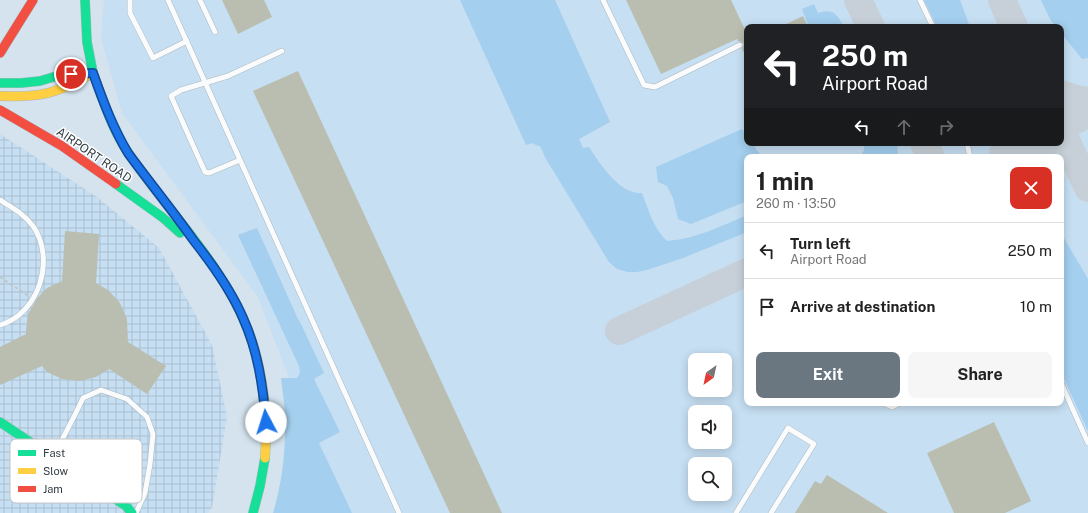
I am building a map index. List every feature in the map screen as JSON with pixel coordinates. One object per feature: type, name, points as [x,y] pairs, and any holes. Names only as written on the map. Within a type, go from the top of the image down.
[{"type":"main road","points":[[1,51],[33,0]]},
{"type":"main road","points":[[85,0],[87,42],[93,73],[108,114],[119,138],[128,153],[206,257],[231,294],[244,318],[254,350],[262,384],[266,422],[262,477],[253,513]]},
{"type":"main road","points":[[0,83],[40,81],[60,75],[93,73]]},
{"type":"main road","points":[[0,96],[18,97],[41,95],[64,89],[93,73]]},
{"type":"main road","name":"AIRPORT ROAD","points":[[0,110],[62,146],[162,217],[206,257]]},
{"type":"main road","points":[[0,422],[26,439]]},
{"type":"main road","points":[[122,503],[132,513]]},
{"type":"lane","points":[[130,0],[130,13],[153,58],[187,42]]},
{"type":"lane","points":[[168,0],[399,513]]},
{"type":"lane","points":[[200,0],[215,32]]},
{"type":"lane","points":[[603,0],[644,85],[655,87],[740,46]]},
{"type":"lane","points":[[920,0],[932,24]]},
{"type":"lane","points":[[240,160],[209,173],[205,172],[171,96],[205,82],[228,76],[282,51]]},
{"type":"lane","points":[[0,200],[18,210],[34,227],[42,248],[44,270],[37,292],[24,310],[0,325]]},
{"type":"lane","points":[[62,439],[74,420],[83,398],[101,390],[128,399],[147,417],[153,434],[146,493],[142,501]]},
{"type":"lane","points":[[1064,391],[1088,443]]},
{"type":"lane","points":[[736,513],[788,428],[814,444],[771,513]]},
{"type":"lane","points":[[136,513],[141,503]]},
{"type":"path","points":[[0,277],[33,298]]},
{"type":"shaded area","points":[[104,0],[1088,0],[1088,513],[279,513],[293,447],[289,378],[258,297],[122,113],[101,38]]},
{"type":"shaded area","points":[[460,0],[555,0],[610,122],[579,139],[583,148],[589,147],[605,170],[618,184],[634,192],[642,193],[649,213],[658,231],[667,241],[698,235],[744,216],[744,233],[683,258],[647,270],[628,272],[617,269],[609,262],[546,159],[540,146],[532,143],[526,145]]},
{"type":"shaded area","points":[[924,0],[960,0],[969,24],[936,24]]},
{"type":"shaded area","points":[[1041,0],[1088,0],[1088,58],[1082,59],[1064,37],[1064,24],[1054,24]]},
{"type":"shaded area","points":[[814,4],[818,13],[827,11],[834,13],[842,24],[808,24],[802,9]]},
{"type":"shaded area","points":[[742,129],[744,132],[744,146],[754,146],[760,154],[744,154],[744,202],[691,224],[678,219],[673,198],[667,186],[658,182],[656,167]]},
{"type":"shaded area","points":[[0,134],[97,197],[159,248],[212,345],[227,417],[212,507],[208,513],[0,513]]},
{"type":"shaded area","points":[[864,146],[897,146],[898,153],[862,154]]},
{"type":"shaded area","points":[[257,228],[324,373],[314,379],[340,432],[319,443],[352,513],[273,513],[280,483],[285,441],[285,418],[281,378],[297,378],[300,373],[299,366],[238,235]]},
{"type":"shaded area","points":[[1064,238],[1088,279],[1088,431],[1064,379]]},
{"type":"building","points":[[222,0],[264,0],[272,17],[238,34]]},
{"type":"building","points":[[626,0],[731,0],[744,28],[744,44],[737,39],[661,74]]},
{"type":"building","points":[[803,16],[807,24],[786,24]]},
{"type":"building","points":[[298,71],[502,513],[450,513],[253,91]]},
{"type":"building","points":[[65,231],[99,234],[96,283],[108,290],[120,303],[127,319],[128,342],[166,366],[147,394],[109,369],[96,377],[79,381],[62,379],[47,372],[42,366],[0,385],[0,347],[26,334],[28,314],[38,297],[47,288],[62,281]]},
{"type":"building","points":[[994,422],[1031,501],[1005,513],[954,513],[927,453]]},
{"type":"building","points":[[827,475],[888,513],[795,513],[815,481],[821,484]]},
{"type":"taxiway","points":[[858,0],[870,24]]},
{"type":"taxiway","points":[[1002,0],[1013,24]]},
{"type":"taxiway","points":[[1064,95],[1088,101]]},
{"type":"taxiway","points":[[1064,126],[1088,114]]},
{"type":"taxiway","points":[[1064,136],[1088,188]]},
{"type":"taxiway","points":[[926,146],[930,154]]},
{"type":"taxiway","points":[[1003,153],[1028,151],[1044,154]]},
{"type":"taxiway","points":[[619,331],[744,273]]},
{"type":"traffic: fast","points":[[85,0],[87,42],[93,73]]},
{"type":"traffic: fast","points":[[0,83],[40,81],[60,75],[87,73]]},
{"type":"traffic: fast","points":[[93,73],[108,115],[123,145],[211,262],[238,308],[249,333]]},
{"type":"traffic: fast","points":[[116,184],[162,217],[180,233]]},
{"type":"traffic: fast","points":[[0,422],[26,439]]},
{"type":"traffic: fast","points":[[253,513],[265,458]]},
{"type":"traffic: fast","points":[[122,503],[132,513]]},
{"type":"traffic: slow","points":[[0,96],[27,96],[49,93],[59,90],[93,73]]},
{"type":"traffic: slow","points":[[249,333],[258,364],[264,395],[266,426],[265,458]]},
{"type":"traffic: jam","points":[[0,53],[33,0]]},
{"type":"traffic: jam","points":[[0,110],[62,146],[116,184]]},
{"type":"route","points":[[71,74],[93,73],[108,114],[128,153],[213,266],[231,294],[244,318],[252,343],[262,384],[266,422]]}]
